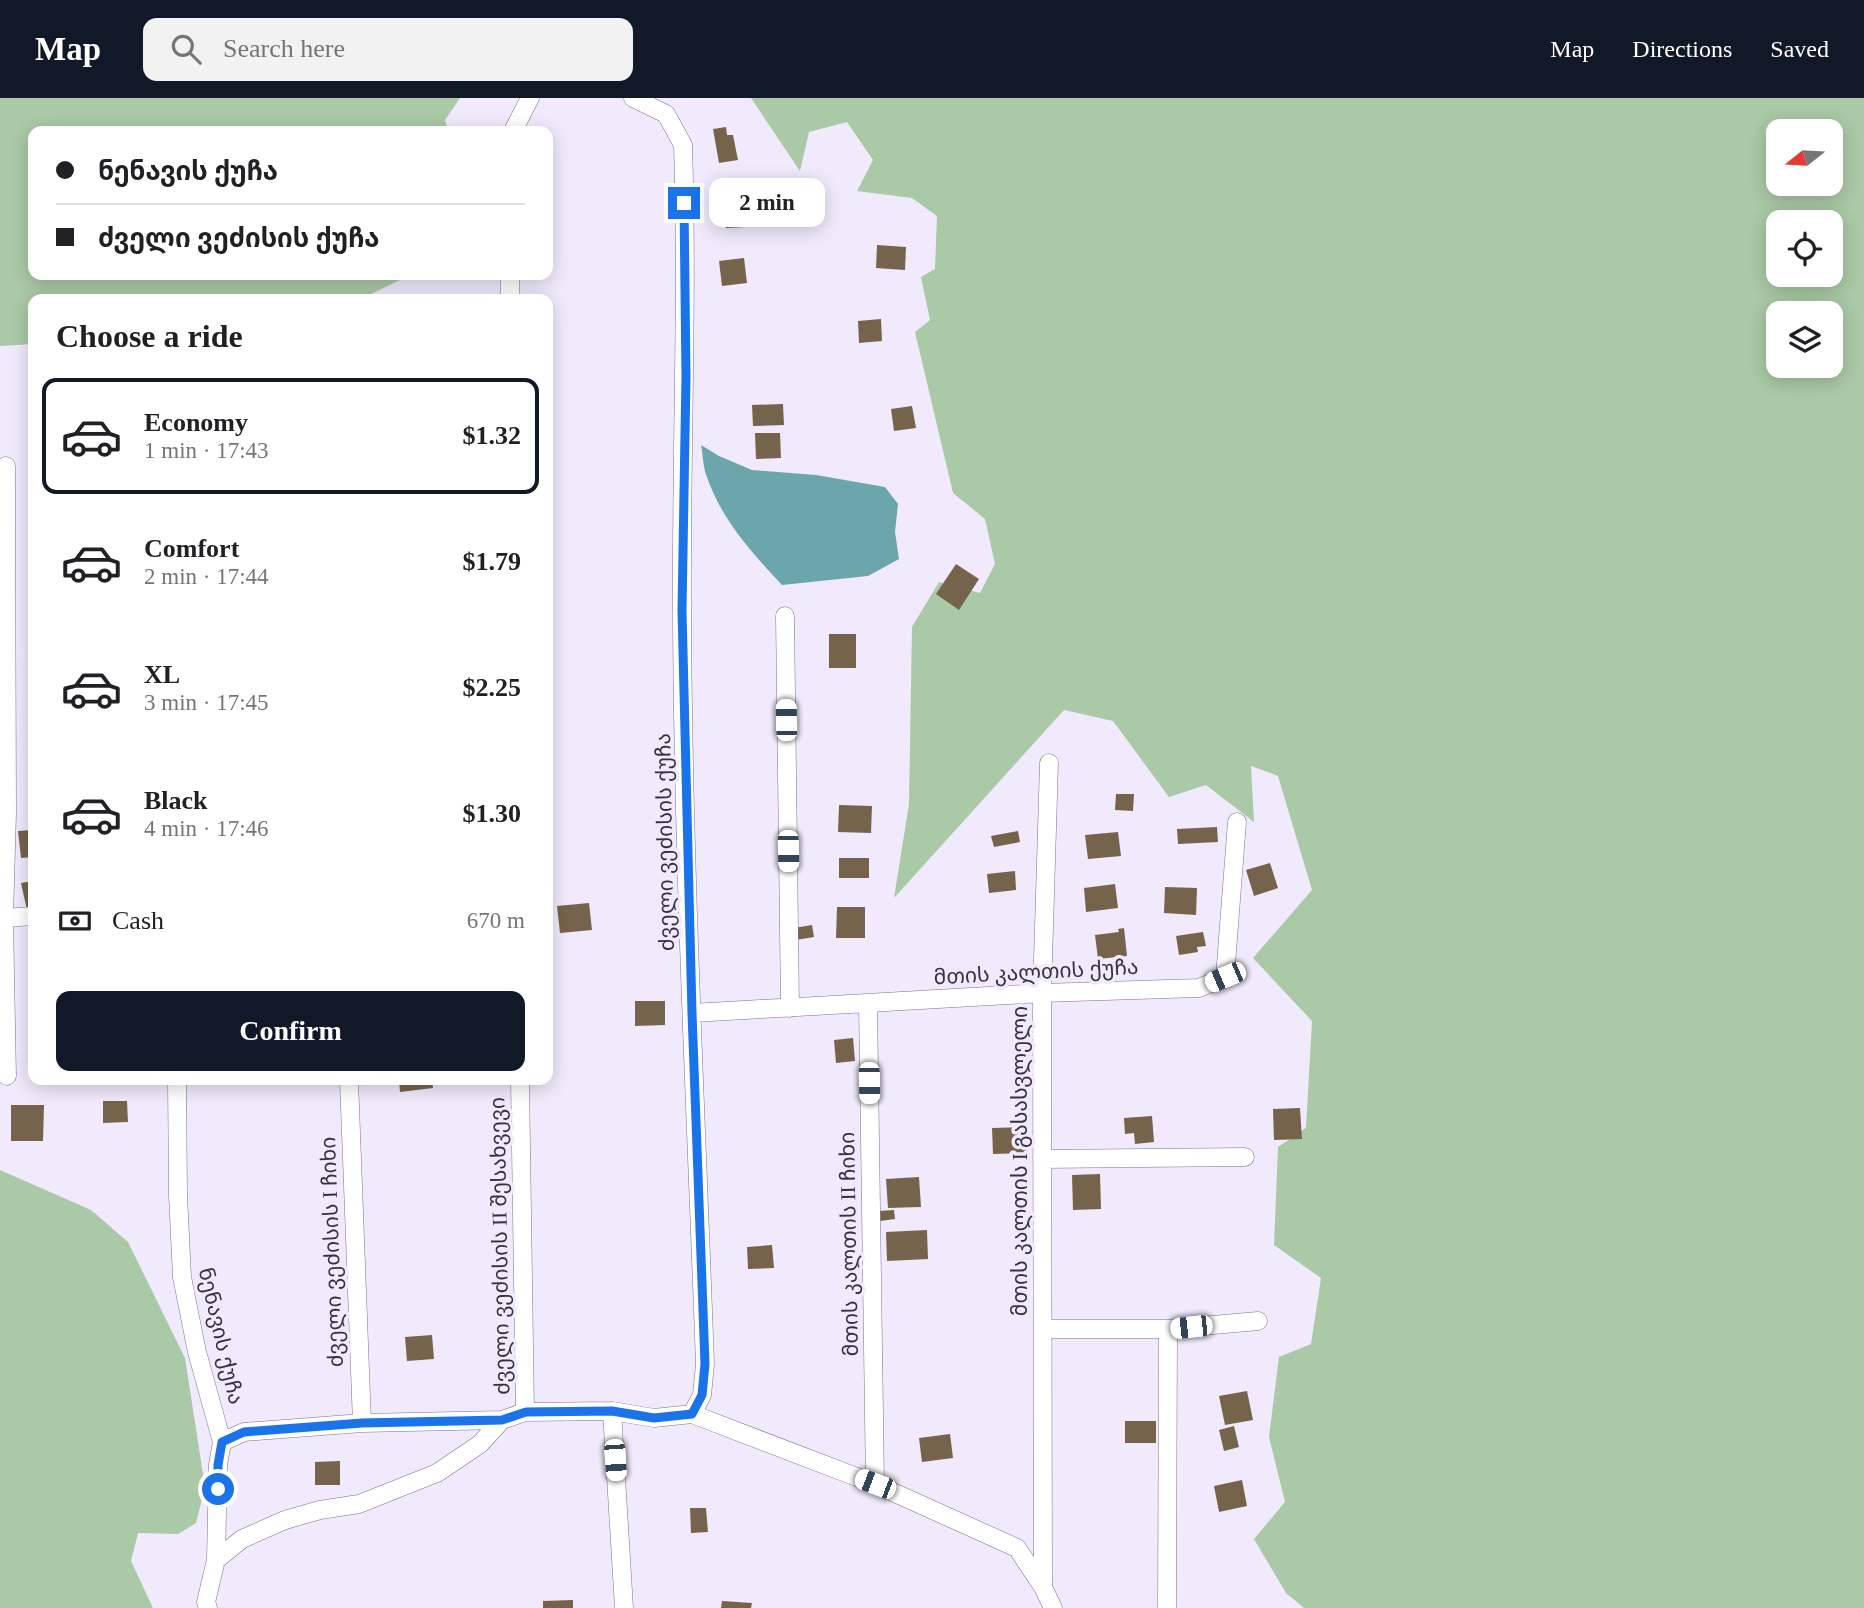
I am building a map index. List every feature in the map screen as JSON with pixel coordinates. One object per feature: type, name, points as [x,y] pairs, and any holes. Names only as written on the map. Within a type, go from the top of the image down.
[{"type":"street","points":[[516,126],[530,98]]},
{"type":"street","name":"ძველი ვეძისის ქუჩა","points":[[633,98],[666,114],[683,145],[686,376],[682,611],[692,1013],[705,1364],[702,1395],[692,1414]]},
{"type":"street","points":[[6,466],[3,813],[7,1076]]},
{"type":"street","points":[[785,616],[790,1008]]},
{"type":"street","name":"მთის კალთის I გასასვლელი","points":[[1043,1587],[1042,993],[1049,763]]},
{"type":"street","name":"მთის კალთის ქუჩა","points":[[692,1013],[1042,993],[1199,988],[1225,977],[1237,821]]},
{"type":"street","points":[[4,918],[28,916]]},
{"type":"street","name":"მთის კალთის II ჩიხი","points":[[868,1003],[875,1484]]},
{"type":"street","name":"ნენავის ქუჩა","points":[[177,1085],[182,1277],[197,1352],[222,1442],[218,1465],[216,1560]]},
{"type":"street","name":"ძველი ვეძისის I ჩიხი","points":[[349,1085],[362,1423]]},
{"type":"street","name":"ძველი ვეძისის II შესახვევი","points":[[520,1085],[526,1412]]},
{"type":"street","points":[[1042,1159],[1245,1157]]},
{"type":"street","name":"მთის კალთის I გასასვლელი","points":[[1043,1329],[1168,1329],[1258,1321]]},
{"type":"street","points":[[1167,1608],[1168,1329]]},
{"type":"street","points":[[612,1411],[624,1608]]},
{"type":"street","points":[[222,1442],[244,1432],[362,1423],[502,1420],[526,1412],[612,1411],[654,1418],[692,1414],[875,1484],[1017,1548],[1043,1587],[1053,1608]]},
{"type":"street","points":[[208,1608],[206,1602],[216,1560],[242,1539],[285,1520],[320,1510],[359,1504],[437,1473],[480,1444],[502,1420]]},
{"type":"shaded area","points":[[0,98],[460,98],[445,120],[447,126],[28,126],[28,280],[400,280],[371,294],[28,294],[28,344],[0,346]]},
{"type":"shaded area","points":[[751,98],[1864,98],[1864,1608],[1304,1608],[1286,1593],[1254,1539],[1285,1502],[1269,1437],[1279,1357],[1311,1344],[1321,1278],[1274,1245],[1278,1147],[1306,1128],[1312,1021],[1253,958],[1312,890],[1278,776],[1251,766],[1254,822],[1206,785],[1169,797],[1113,721],[1064,710],[894,898],[909,804],[912,627],[939,582],[980,593],[995,564],[985,519],[953,493],[915,332],[930,320],[921,277],[935,269],[937,216],[912,198],[857,191],[873,160],[847,122],[809,132],[800,171]]},
{"type":"shaded area","points":[[701,445],[752,470],[816,475],[885,487],[898,504],[895,532],[899,559],[868,576],[782,585],[729,521],[706,473]]},
{"type":"shaded area","points":[[0,1170],[91,1210],[128,1242],[185,1358],[205,1487],[196,1523],[178,1534],[138,1533],[131,1561],[153,1608],[0,1608]]},
{"type":"building","points":[[726,127],[727,135],[733,135],[738,160],[719,163],[713,129]]},
{"type":"building","points":[[798,199],[818,200],[817,225],[799,224],[799,218],[788,217],[789,204],[798,204]]},
{"type":"building","points":[[744,201],[746,227],[726,228],[725,202]]},
{"type":"building","points":[[877,245],[906,247],[905,270],[876,268]]},
{"type":"building","points":[[744,258],[747,283],[722,286],[719,261]]},
{"type":"building","points":[[881,319],[882,341],[859,343],[858,321]]},
{"type":"building","points":[[783,404],[784,425],[753,426],[752,405]]},
{"type":"building","points":[[912,406],[916,428],[894,431],[891,409]]},
{"type":"building","points":[[755,433],[780,433],[781,458],[756,459]]},
{"type":"building","points":[[956,564],[979,579],[959,610],[936,594]]},
{"type":"building","points":[[829,634],[856,634],[856,668],[829,668]]},
{"type":"building","points":[[1116,794],[1134,794],[1133,811],[1115,810]]},
{"type":"building","points":[[839,805],[872,806],[871,833],[838,832]]},
{"type":"building","points":[[1217,827],[1218,842],[1178,844],[1177,829]]},
{"type":"building","points":[[28,830],[28,857],[21,858],[18,831]]},
{"type":"building","points":[[1018,831],[1020,842],[994,847],[991,836]]},
{"type":"building","points":[[1118,832],[1121,856],[1088,859],[1085,835]]},
{"type":"building","points":[[839,858],[869,858],[869,878],[839,878]]},
{"type":"building","points":[[1270,863],[1278,888],[1254,896],[1246,870]]},
{"type":"building","points":[[1015,871],[1016,890],[989,893],[987,874]]},
{"type":"building","points":[[28,882],[28,910],[27,910],[21,883]]},
{"type":"building","points":[[1115,884],[1118,908],[1086,912],[1084,888]]},
{"type":"building","points":[[1165,887],[1197,888],[1196,915],[1164,913]]},
{"type":"building","points":[[589,903],[592,930],[560,933],[557,906]]},
{"type":"building","points":[[837,907],[865,907],[865,938],[836,938]]},
{"type":"building","points":[[812,925],[814,937],[796,940],[794,928]]},
{"type":"building","points":[[1124,928],[1127,956],[1098,959],[1095,935],[1119,932],[1118,929]]},
{"type":"building","points":[[1203,932],[1206,946],[1197,947],[1198,952],[1179,955],[1176,936]]},
{"type":"building","points":[[635,1001],[665,1001],[665,1025],[635,1026]]},
{"type":"building","points":[[853,1038],[855,1061],[836,1063],[834,1040]]},
{"type":"building","points":[[399,1085],[433,1085],[433,1088],[400,1092]]},
{"type":"building","points":[[103,1101],[127,1101],[128,1122],[103,1123]]},
{"type":"building","points":[[11,1105],[44,1105],[43,1141],[11,1141]]},
{"type":"building","points":[[1300,1108],[1302,1139],[1274,1140],[1273,1109]]},
{"type":"building","points":[[1152,1116],[1154,1142],[1135,1144],[1134,1133],[1125,1134],[1124,1118]]},
{"type":"building","points":[[1027,1127],[1027,1153],[993,1154],[992,1128]]},
{"type":"building","points":[[1100,1174],[1101,1209],[1073,1210],[1072,1175]]},
{"type":"building","points":[[919,1177],[921,1207],[888,1208],[886,1179]]},
{"type":"building","points":[[894,1210],[895,1219],[880,1221],[879,1211]]},
{"type":"building","points":[[927,1230],[928,1259],[887,1261],[886,1232]]},
{"type":"building","points":[[772,1245],[774,1268],[748,1269],[747,1247]]},
{"type":"building","points":[[432,1335],[434,1359],[407,1361],[405,1337]]},
{"type":"building","points":[[1247,1391],[1253,1420],[1225,1425],[1219,1396]]},
{"type":"building","points":[[1125,1421],[1156,1421],[1156,1443],[1125,1443]]},
{"type":"building","points":[[1234,1426],[1239,1447],[1224,1451],[1219,1430]]},
{"type":"building","points":[[950,1434],[953,1458],[922,1462],[919,1438]]},
{"type":"building","points":[[340,1461],[340,1485],[315,1485],[315,1462]]},
{"type":"building","points":[[1242,1480],[1247,1506],[1219,1512],[1214,1486]]},
{"type":"building","points":[[690,1508],[706,1508],[708,1532],[691,1533]]},
{"type":"building","points":[[573,1600],[573,1608],[543,1608],[543,1601]]},
{"type":"building","points":[[722,1601],[752,1603],[751,1608],[721,1608]]},
{"type":"route","points":[[218,1489],[222,1442],[244,1432],[362,1423],[502,1420],[526,1412],[612,1411],[654,1418],[692,1414],[702,1395],[705,1364],[692,1013],[682,611],[686,376],[684,203]]}]
